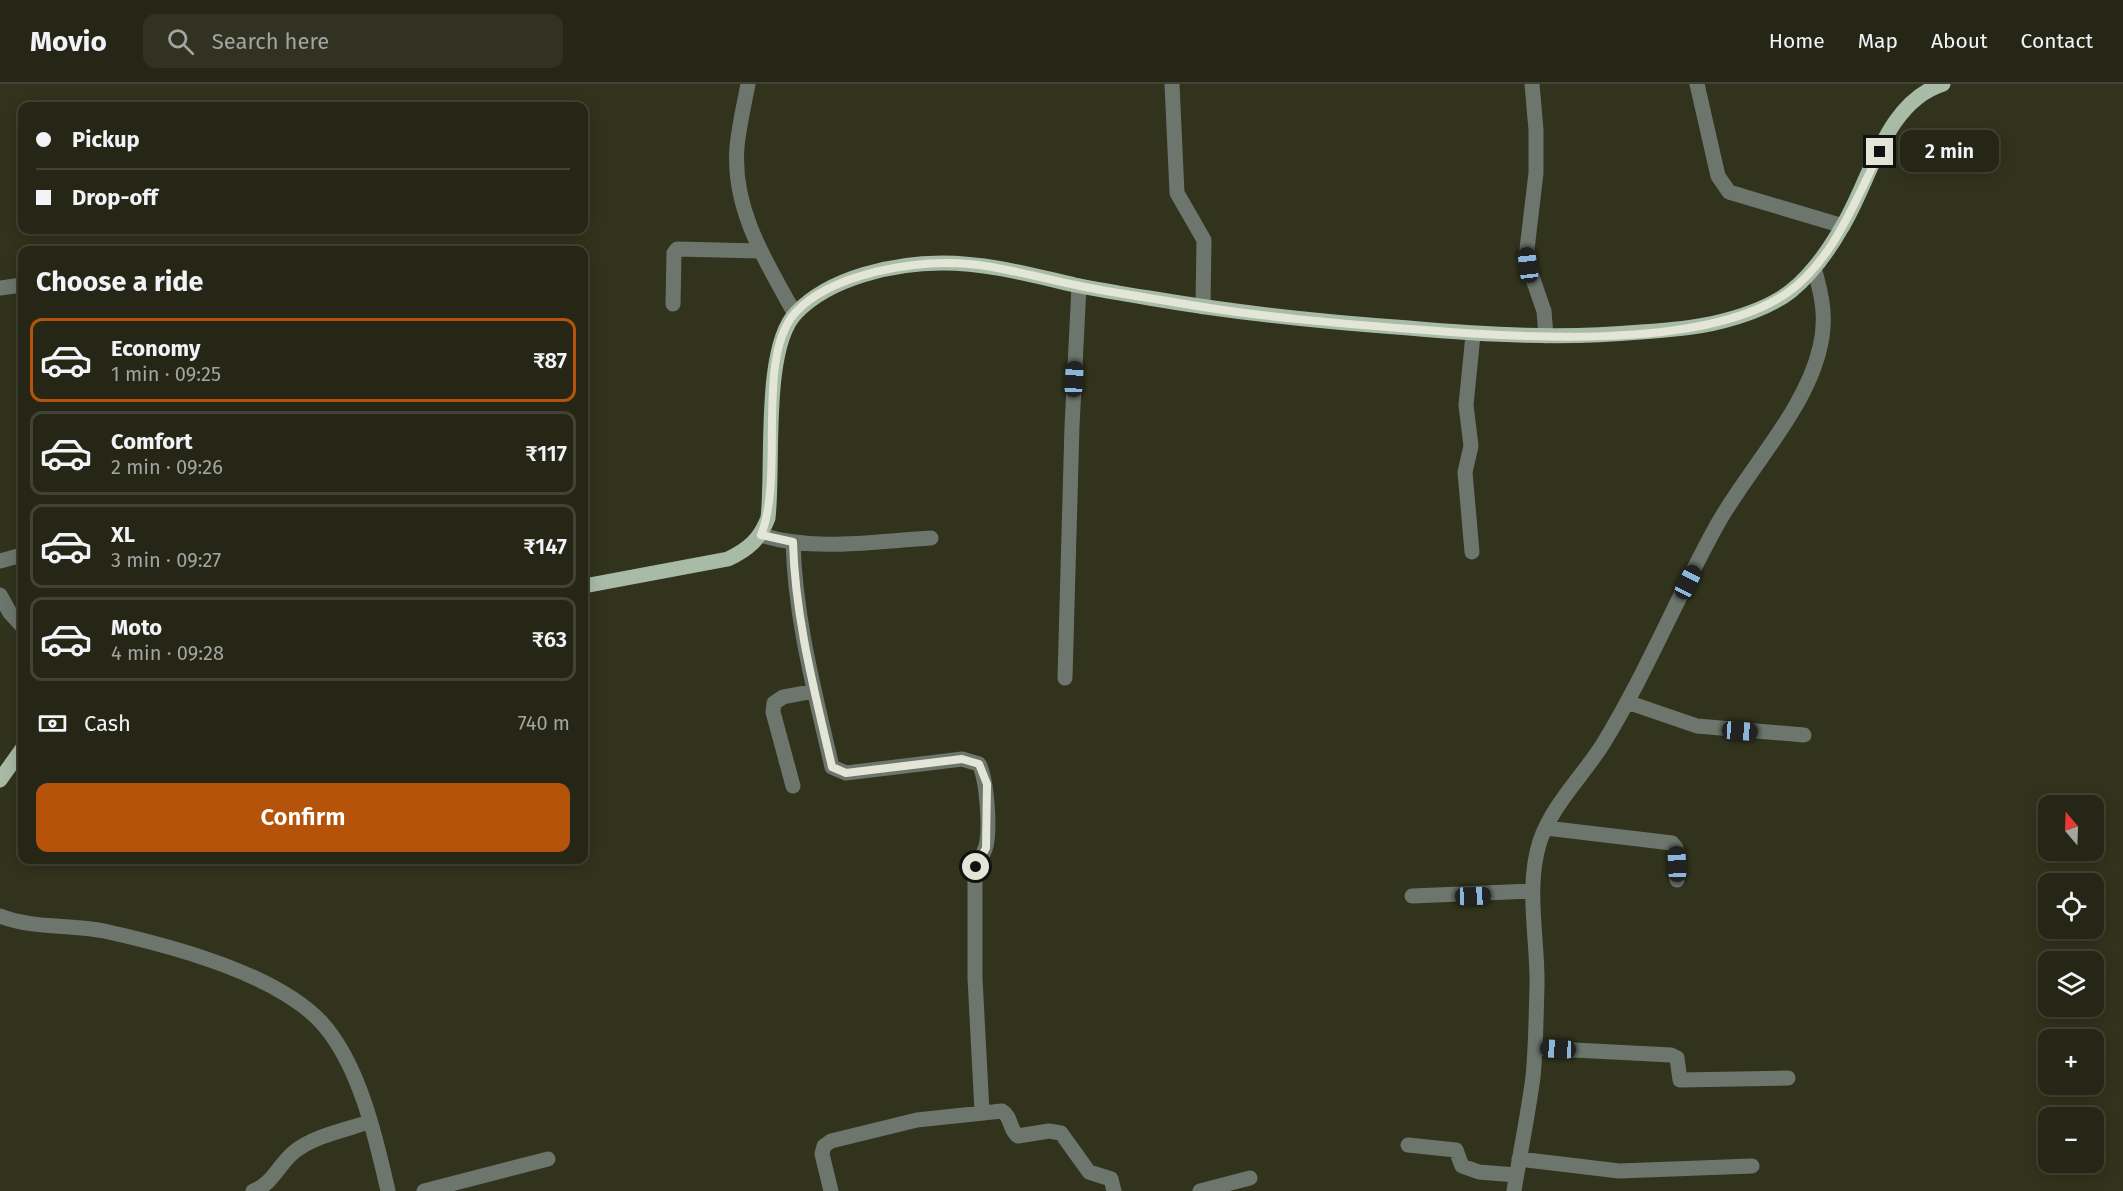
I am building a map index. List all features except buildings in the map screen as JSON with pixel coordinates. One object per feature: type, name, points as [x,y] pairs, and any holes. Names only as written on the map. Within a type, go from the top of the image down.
[{"type":"main road","points":[[588,585],[728,559],[747,550],[761,535],[768,518],[771,494],[773,397],[777,360],[784,333],[795,314],[825,292],[849,280],[912,265],[969,264],[1203,307],[1319,322],[1473,335],[1591,336],[1677,329],[1723,321],[1757,310],[1789,292],[1814,268],[1843,226],[1884,143],[1902,114],[1919,96],[1943,84]]},
{"type":"main road","points":[[1,776],[18,754]]},
{"type":"street","points":[[748,84],[737,147],[741,200],[759,251],[795,314]]},
{"type":"street","points":[[1172,84],[1177,193],[1204,240],[1203,307]]},
{"type":"street","points":[[1532,84],[1536,130],[1536,173],[1527,249],[1528,265],[1544,311],[1546,336]]},
{"type":"street","points":[[1697,84],[1718,176],[1729,192],[1843,226]]},
{"type":"street","points":[[673,304],[674,253],[677,249],[759,251]]},
{"type":"street","points":[[1514,1191],[1535,1048],[1537,940],[1532,891],[1534,863],[1554,811],[1602,745],[1627,702],[1716,525],[1805,386],[1820,350],[1824,328],[1822,296],[1814,268]]},
{"type":"street","points":[[0,288],[18,286]]},
{"type":"street","points":[[1065,678],[1072,426],[1079,286]]},
{"type":"street","points":[[1472,552],[1465,472],[1471,446],[1466,405],[1473,335]]},
{"type":"street","points":[[761,535],[793,542],[931,538]]},
{"type":"street","points":[[793,542],[794,585],[814,691],[832,767],[846,773],[962,759],[975,761],[987,784],[986,848],[978,860],[975,876],[975,978],[982,1112]]},
{"type":"street","points":[[0,561],[18,556]]},
{"type":"street","points":[[0,595],[18,621]]},
{"type":"street","points":[[793,786],[773,712],[774,703],[783,697],[814,691]]},
{"type":"street","points":[[1627,702],[1697,726],[1804,735]]},
{"type":"street","points":[[1546,828],[1672,843],[1676,848],[1677,880]]},
{"type":"street","points":[[1412,896],[1532,891]]},
{"type":"street","points":[[0,916],[100,931],[166,946],[269,986],[297,1003],[321,1023],[339,1048],[360,1092],[388,1191]]},
{"type":"street","points":[[1535,1048],[1671,1055],[1677,1058],[1680,1080],[1788,1078]]},
{"type":"street","points":[[831,1191],[822,1154],[824,1146],[831,1142],[917,1120],[982,1112],[1005,1113],[1015,1135],[1018,1136],[1049,1131],[1061,1133],[1080,1163],[1089,1172],[1111,1179],[1114,1191]]},
{"type":"street","points":[[253,1191],[267,1184],[292,1153],[306,1144],[369,1122]]},
{"type":"street","points":[[1408,1145],[1447,1147],[1456,1150],[1462,1166],[1516,1175]]},
{"type":"street","points":[[424,1191],[548,1159]]},
{"type":"street","points":[[1519,1159],[1620,1171],[1752,1166]]},
{"type":"street","points":[[1200,1191],[1250,1178]]},
{"type":"route","points":[[976,867],[986,848],[987,784],[979,764],[975,761],[962,759],[846,773],[832,767],[800,622],[794,585],[793,542],[761,535],[768,518],[771,494],[773,397],[777,360],[784,333],[795,314],[808,303],[849,280],[912,265],[938,263],[969,264],[1203,307],[1330,323],[1473,335],[1591,336],[1688,328],[1723,321],[1757,310],[1789,292],[1814,268],[1843,226],[1880,152]]}]
